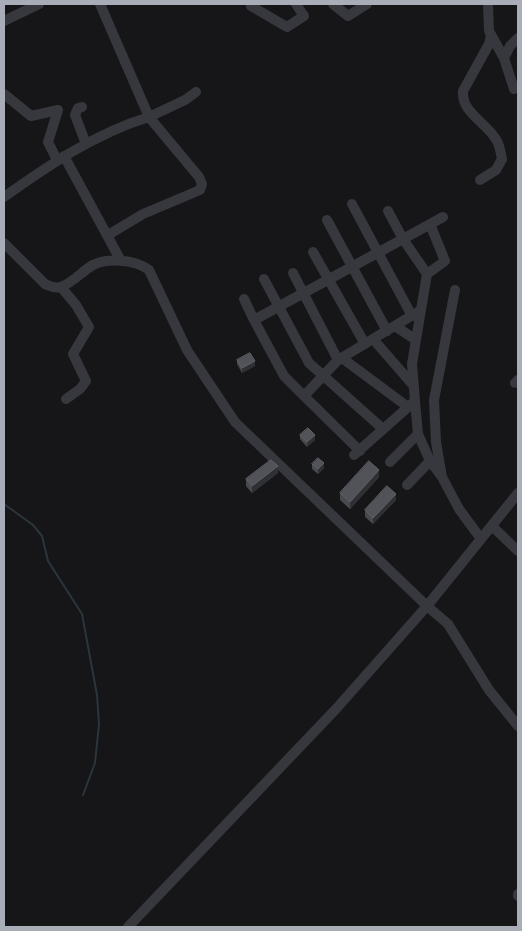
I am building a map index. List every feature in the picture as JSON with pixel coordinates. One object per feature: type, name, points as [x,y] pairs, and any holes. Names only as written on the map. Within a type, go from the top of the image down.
[{"type":"street","points":[[4,21],[39,4]]},
{"type":"street","points":[[100,4],[149,117],[199,177],[202,184],[200,190],[143,214],[108,236]]},
{"type":"street","points":[[252,4],[287,27],[304,15],[296,4]]},
{"type":"street","points":[[333,4],[348,16],[368,4]]},
{"type":"street","points":[[488,4],[488,24],[491,35],[504,58],[514,89]]},
{"type":"street","points":[[480,180],[496,170],[502,159],[498,142],[486,126],[467,109],[462,98],[463,90],[489,44],[491,35]]},
{"type":"street","points":[[504,58],[510,46],[518,38]]},
{"type":"street","points":[[4,197],[60,158],[86,144],[149,117],[196,92]]},
{"type":"street","points":[[4,94],[31,116],[58,110],[48,142],[60,158],[108,236],[121,261]]},
{"type":"street","points":[[82,108],[78,108],[75,115],[86,144]]},
{"type":"street","points":[[352,204],[378,253],[416,313]]},
{"type":"street","points":[[388,211],[403,239],[427,274]]},
{"type":"street","points":[[254,320],[443,217]]},
{"type":"street","points":[[327,220],[352,267],[391,328],[416,340]]},
{"type":"street","points":[[430,224],[445,261],[427,274],[416,313],[416,340],[412,364],[414,385],[411,404],[418,434],[430,461],[442,477],[459,509],[481,539]]},
{"type":"street","points":[[4,243],[45,284],[52,287],[61,287],[94,264],[121,261],[144,266],[149,270],[187,350],[235,422],[448,624],[488,690],[518,726]]},
{"type":"street","points":[[313,252],[328,280],[369,342],[414,385]]},
{"type":"street","points":[[293,273],[340,359],[411,404]]},
{"type":"street","points":[[264,279],[309,364],[324,375],[384,429]]},
{"type":"street","points":[[61,287],[76,305],[89,328],[73,354],[86,381],[80,390],[66,398]]},
{"type":"street","points":[[442,477],[436,442],[434,400],[455,290]]},
{"type":"street","points":[[244,299],[284,376],[357,453],[411,404]]},
{"type":"street","points":[[304,396],[340,359],[416,313]]},
{"type":"street","points":[[291,384],[304,396]]},
{"type":"street","points":[[390,462],[418,434]]},
{"type":"street","points":[[407,485],[430,461]]},
{"type":"street","points":[[128,927],[336,709],[427,606],[518,493]]},
{"type":"street","points":[[492,526],[518,551]]},
{"type":"building","points":[[250,353],[255,361],[242,368],[237,360]]},
{"type":"building","points":[[308,428],[315,435],[307,442],[300,435]]},
{"type":"building","points":[[318,458],[324,463],[318,469],[312,464]]},
{"type":"building","points":[[271,460],[278,466],[252,486],[246,479]]},
{"type":"building","points":[[369,461],[379,470],[350,502],[340,493]]},
{"type":"building","points":[[387,486],[396,494],[373,518],[365,510]]},
{"type":"waterway","points":[[4,504],[33,525],[42,536],[48,561],[82,614],[97,695],[99,724],[95,763],[83,795]]}]
